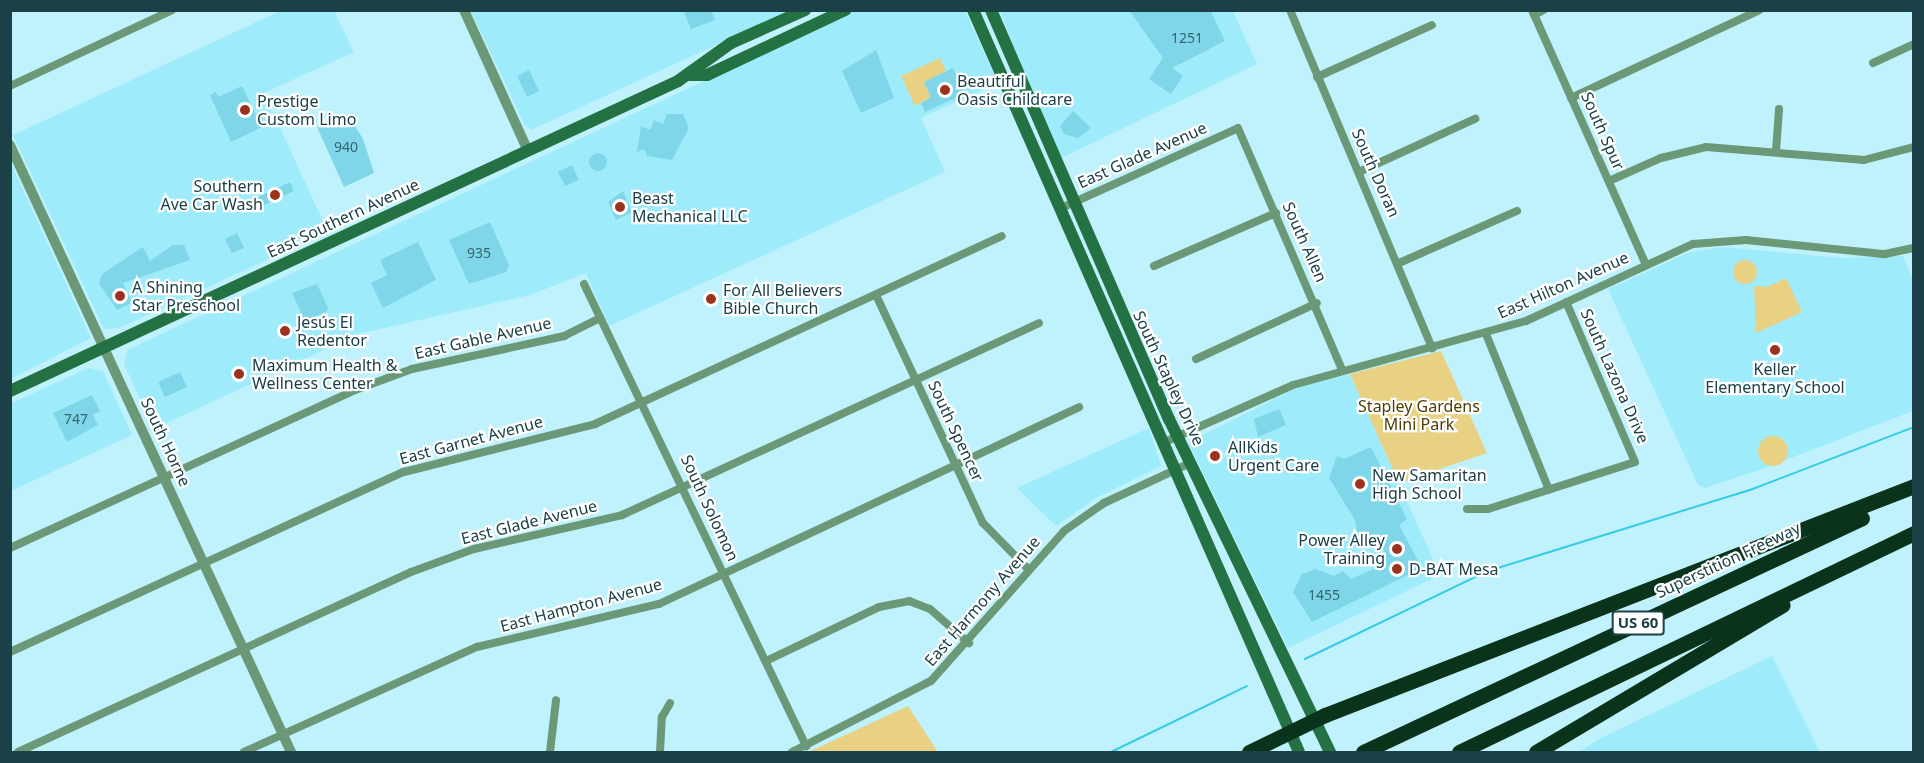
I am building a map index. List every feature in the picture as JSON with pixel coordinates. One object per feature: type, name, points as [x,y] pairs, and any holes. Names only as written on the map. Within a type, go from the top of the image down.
[{"type":"highway","points":[[1249,753],[1289,730],[1914,486]]},
{"type":"highway","name":"Superstition Freeway","points":[[1364,753],[1914,493]]},
{"type":"highway","name":"US 60","points":[[1459,753],[1914,533]]},
{"type":"highway","points":[[1536,753],[1876,550]]},
{"type":"main road","points":[[808,28],[826,10]]},
{"type":"main road","name":"East Southern Avenue","points":[[10,391],[690,75],[707,75],[845,10]]},
{"type":"main road","name":"South Stapley Drive","points":[[973,10],[1065,206],[1330,753]]},
{"type":"main road","name":"South Stapley Drive","points":[[991,10],[1034,113],[1065,206],[1299,753]]},
{"type":"main road","name":"East Southern Avenue","points":[[690,75],[702,59],[803,11]]},
{"type":"main road","points":[[745,57],[755,45],[801,23],[803,11]]},
{"type":"main road","points":[[1004,79],[1015,87],[1028,113],[1034,113]]},
{"type":"main road","points":[[1197,515],[1233,555]]},
{"type":"main road","points":[[1218,562],[1229,564],[1244,593],[1253,597]]},
{"type":"street","points":[[10,86],[172,10]]},
{"type":"street","points":[[464,10],[528,151]]},
{"type":"street","name":"South Doran","points":[[1290,10],[1317,77],[1400,263],[1432,348]]},
{"type":"street","points":[[1533,13],[1544,10]]},
{"type":"street","points":[[1571,98],[1760,10]]},
{"type":"street","name":"South Spur","points":[[1533,13],[1646,265]]},
{"type":"street","points":[[1317,77],[1432,25]]},
{"type":"street","points":[[1873,63],[1914,44]]},
{"type":"street","points":[[1776,152],[1779,109]]},
{"type":"street","points":[[1359,172],[1475,119]]},
{"type":"street","name":"East Glade Avenue","points":[[1065,206],[1238,128]]},
{"type":"street","name":"South Allen","points":[[1238,128],[1317,303],[1342,370]]},
{"type":"street","name":"South Horne","points":[[10,145],[166,476],[291,753]]},
{"type":"street","points":[[1609,181],[1661,158],[1706,147],[1864,160],[1914,147]]},
{"type":"street","points":[[1400,263],[1517,211]]},
{"type":"street","points":[[1154,266],[1276,213]]},
{"type":"street","name":"East Garnet Avenue","points":[[10,652],[404,472],[595,424],[1002,236]]},
{"type":"street","name":"East Hilton Avenue","points":[[1165,442],[1293,385],[1342,370],[1486,334],[1566,302],[1693,244],[1719,239],[1885,254],[1914,248]]},
{"type":"street","name":"South Solomon","points":[[584,284],[806,746]]},
{"type":"street","name":"South Spencer","points":[[876,295],[956,465],[996,541],[1027,568]]},
{"type":"street","name":"South Lazona Drive","points":[[1550,490],[1635,462],[1566,302]]},
{"type":"street","points":[[1196,359],[1317,303]]},
{"type":"street","name":"East Gable Avenue","points":[[10,548],[166,476],[402,373],[564,336],[600,318]]},
{"type":"street","name":"East Glade Avenue","points":[[18,753],[244,649],[474,549],[622,515],[1039,323]]},
{"type":"street","points":[[1467,509],[1488,509],[1550,490],[1486,334]]},
{"type":"street","name":"East Hampton Avenue","points":[[244,753],[477,647],[659,604],[1079,407]]},
{"type":"street","name":"East Harmony Avenue","points":[[792,753],[904,700],[932,681],[969,643],[1027,568],[1084,515],[1190,463]]},
{"type":"street","points":[[766,661],[879,607],[909,601],[930,609],[969,643]]},
{"type":"street","points":[[550,753],[556,700]]},
{"type":"street","points":[[660,753],[662,717],[670,703]]},
{"type":"shaded area","points":[[280,11],[334,11],[354,52],[264,93],[328,232],[119,328],[104,329],[13,135]]},
{"type":"shaded area","points":[[471,11],[790,11],[531,130],[525,126]]},
{"type":"shaded area","points":[[854,11],[965,11],[998,83],[921,118],[945,172],[609,326],[586,273],[530,295],[358,334],[154,429],[124,364],[127,350]]},
{"type":"shaded area","points":[[1000,11],[1233,11],[1257,64],[1057,160]]},
{"type":"shaded area","points":[[11,163],[91,338],[10,379]]},
{"type":"shaded area","name":"Keller Elementary School","points":[[1722,247],[1843,258],[1903,256],[1913,279],[1913,411],[1765,468],[1705,488],[1698,485],[1608,289],[1690,252]]},
{"type":"shaded area","points":[[88,368],[103,371],[132,435],[11,491],[10,404]]},
{"type":"shaded area","points":[[1350,374],[1440,575],[1288,648],[1188,442],[1299,387]]},
{"type":"shaded area","points":[[1149,428],[1161,466],[1096,498],[1056,526],[1017,488]]},
{"type":"shaded area","points":[[1772,656],[1820,752],[1579,752],[1601,738]]},
{"type":"green space","points":[[940,58],[946,71],[924,82],[931,97],[915,106],[901,76]]},
{"type":"green space","points":[[1745,260],[1753,264],[1757,272],[1753,280],[1745,284],[1737,280],[1733,272],[1737,264]]},
{"type":"green space","points":[[1786,278],[1802,312],[1756,333],[1754,286],[1767,287]]},
{"type":"green space","name":"Stapley Gardens Mini Park","points":[[1441,351],[1487,453],[1399,483],[1350,374]]},
{"type":"green space","points":[[1773,436],[1784,440],[1788,451],[1784,462],[1773,466],[1762,462],[1758,451],[1762,440]]},
{"type":"green space","points":[[908,706],[938,752],[808,752],[856,730]]},
{"type":"building","points":[[683,10],[711,10],[715,20],[691,29]]},
{"type":"building","points":[[1129,10],[1210,10],[1225,41],[1172,68],[1183,76],[1171,94],[1149,79],[1163,58]]},
{"type":"building","points":[[876,50],[894,98],[861,113],[842,71]]},
{"type":"building","name":"Beautiful Oasis Childcare","points":[[953,68],[957,76],[963,73],[965,94],[925,112],[921,103],[931,97],[924,82]]},
{"type":"building","points":[[529,70],[539,91],[527,97],[517,76]]},
{"type":"building","points":[[242,86],[262,127],[231,142],[210,95],[216,92],[218,97]]},
{"type":"building","points":[[1073,111],[1091,128],[1078,138],[1064,134],[1060,126]]},
{"type":"building","points":[[340,114],[348,115],[363,139],[374,173],[344,187],[317,127]]},
{"type":"building","points":[[667,114],[683,114],[689,128],[672,160],[647,156],[644,149],[637,152],[641,126],[650,130],[654,120],[663,124]]},
{"type":"building","points":[[598,153],[604,156],[607,162],[604,168],[598,171],[592,168],[589,162],[592,156]]},
{"type":"building","points":[[572,165],[579,180],[565,186],[558,172]]},
{"type":"building","name":"Southern Ave Car Wash","points":[[290,182],[294,191],[260,207],[256,198]]},
{"type":"building","name":"Beast Mechanical LLC","points":[[623,191],[632,212],[616,220],[608,202]]},
{"type":"building","points":[[490,222],[509,265],[506,272],[469,284],[449,240]]},
{"type":"building","points":[[237,233],[244,248],[232,253],[225,239]]},
{"type":"building","points":[[418,242],[436,280],[383,308],[371,283],[387,275],[380,260]]},
{"type":"building","points":[[173,245],[184,245],[190,260],[123,283],[132,303],[117,310],[99,283],[102,274],[143,247],[150,261]]},
{"type":"building","points":[[317,284],[329,310],[305,321],[292,293]]},
{"type":"building","points":[[180,372],[187,387],[165,397],[158,382]]},
{"type":"building","points":[[92,395],[100,411],[93,415],[98,425],[67,442],[53,413]]},
{"type":"building","points":[[1279,409],[1286,425],[1258,437],[1254,419]]},
{"type":"building","points":[[1371,447],[1407,519],[1399,525],[1422,568],[1312,622],[1293,592],[1302,574],[1315,569],[1334,576],[1343,571],[1351,579],[1380,566],[1386,556],[1382,547],[1358,539],[1355,520],[1329,478],[1337,456],[1344,459]]},
{"type":"waterway","points":[[1305,659],[1488,571],[1750,490],[1914,427]]},
{"type":"waterway","points":[[1111,752],[1247,686]]},
{"type":"place","name":"Beautiful Oasis Childcare","points":[[945,90]]},
{"type":"place","name":"Prestige Custom Limo","points":[[245,110]]},
{"type":"place","name":"Southern Ave Car Wash","points":[[275,195]]},
{"type":"place","name":"Beast Mechanical LLC","points":[[620,207]]},
{"type":"place","name":"A Shining Star Preschool","points":[[120,296]]},
{"type":"place","name":"For All Believers Bible Church","points":[[711,299]]},
{"type":"place","name":"Jesús El Redentor","points":[[285,331]]},
{"type":"place","name":"Keller Elementary School","points":[[1775,350]]},
{"type":"place","name":"Maximum Health & Wellness Center","points":[[239,374]]},
{"type":"place","name":"AllKids Urgent Care","points":[[1215,456]]},
{"type":"place","name":"New Samaritan High School","points":[[1360,484]]},
{"type":"place","name":"Power Alley Training","points":[[1397,549]]},
{"type":"place","name":"D-BAT Mesa","points":[[1397,569]]}]
